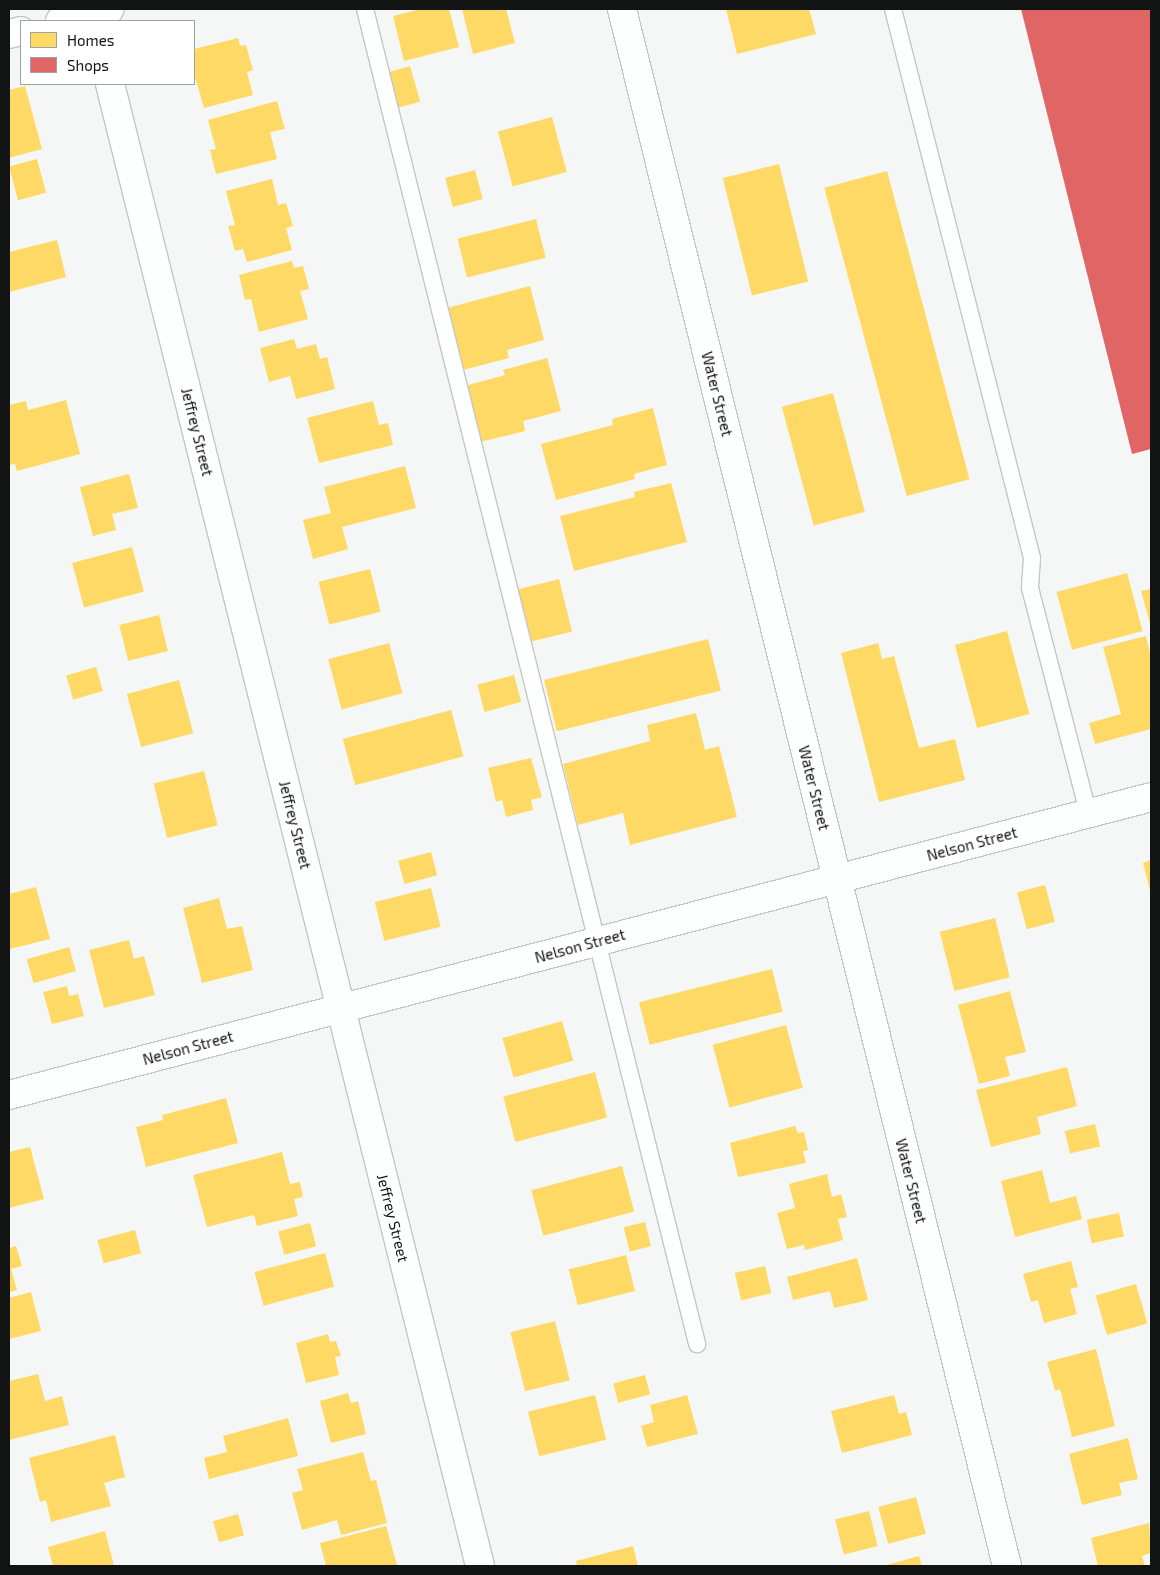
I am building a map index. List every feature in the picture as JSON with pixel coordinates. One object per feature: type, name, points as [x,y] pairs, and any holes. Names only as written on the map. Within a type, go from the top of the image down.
[{"type":"street","name":"Water Street","points":[[622,9],[1007,1566]]},
{"type":"street","points":[[65,20],[97,13]]},
{"type":"street","name":"Jeffrey Street","points":[[110,85],[480,1566]]},
{"type":"street","name":"Nelson Street","points":[[9,1095],[1151,796]]},
{"type":"lane","points":[[365,9],[697,1344]]},
{"type":"lane","points":[[892,9],[1032,558],[1030,588],[1088,813]]},
{"type":"building: Homes","points":[[421,9],[449,9],[459,47],[404,61],[393,16]]},
{"type":"building: Homes","points":[[462,9],[506,9],[515,43],[473,54]]},
{"type":"building: Homes","points":[[726,9],[809,9],[816,34],[737,54]]},
{"type":"building: Homes","points":[[238,38],[240,46],[246,45],[253,70],[247,72],[253,95],[204,108],[195,77],[195,49]]},
{"type":"building: Homes","points":[[410,66],[420,102],[392,110],[382,74]]},
{"type":"building: Homes","points":[[25,86],[42,149],[9,158],[9,90]]},
{"type":"building: Homes","points":[[277,101],[285,129],[270,132],[277,159],[216,174],[210,150],[216,149],[208,120]]},
{"type":"building: Homes","points":[[552,117],[567,172],[513,187],[498,131]]},
{"type":"building: Homes","points":[[37,159],[46,193],[18,200],[9,167]]},
{"type":"building: Homes","points":[[779,164],[808,281],[752,295],[723,178]]},
{"type":"building: Homes","points":[[475,170],[483,199],[453,207],[445,178]]},
{"type":"building: Homes","points":[[887,171],[970,479],[907,496],[824,188]]},
{"type":"building: Homes","points":[[272,179],[278,205],[286,203],[293,226],[286,228],[292,250],[247,262],[243,249],[235,251],[228,226],[235,225],[226,191]]},
{"type":"building: Homes","points":[[536,219],[546,258],[467,277],[457,239]]},
{"type":"building: Homes","points":[[57,240],[66,277],[9,292],[9,252]]},
{"type":"building: Homes","points":[[292,261],[294,268],[303,266],[309,289],[300,291],[308,319],[259,332],[251,299],[245,300],[239,275]]},
{"type":"building: Homes","points":[[530,286],[544,340],[507,350],[509,358],[459,371],[443,309]]},
{"type":"building: Homes","points":[[294,339],[297,349],[316,344],[320,359],[327,357],[335,389],[296,399],[290,376],[269,382],[260,348]]},
{"type":"building: Homes","points":[[547,358],[561,411],[523,421],[525,431],[476,443],[461,387],[505,375],[503,370]]},
{"type":"building: Homes","points":[[833,393],[865,512],[814,526],[782,407]]},
{"type":"building: Homes","points":[[66,400],[80,454],[17,471],[15,464],[9,465],[9,405],[26,401],[28,410]]},
{"type":"building: Homes","points":[[373,401],[379,425],[388,423],[393,445],[319,463],[307,418]]},
{"type":"building: Homes","points":[[653,408],[667,465],[634,474],[635,479],[556,500],[541,444],[613,425],[612,419]]},
{"type":"building: Homes","points":[[405,466],[416,508],[342,527],[348,549],[313,559],[303,520],[331,513],[324,487]]},
{"type":"building: Homes","points":[[129,474],[138,508],[112,514],[116,530],[93,536],[80,487]]},
{"type":"building: Homes","points":[[671,483],[687,542],[574,571],[560,516],[635,497],[634,492]]},
{"type":"building: Homes","points":[[132,547],[144,591],[84,607],[72,563]]},
{"type":"building: Homes","points":[[370,569],[381,612],[329,625],[319,582]]},
{"type":"building: Homes","points":[[1127,573],[1143,631],[1072,650],[1056,592]]},
{"type":"building: Homes","points":[[559,579],[572,631],[528,642],[515,590]]},
{"type":"building: Homes","points":[[1151,589],[1151,627],[1141,591]]},
{"type":"building: Homes","points":[[159,615],[168,651],[128,661],[119,625]]},
{"type":"building: Homes","points":[[1007,631],[1029,714],[977,728],[955,645]]},
{"type":"building: Homes","points":[[1146,636],[1151,657],[1151,729],[1095,744],[1089,723],[1121,714],[1103,647]]},
{"type":"building: Homes","points":[[708,639],[721,690],[557,731],[544,680]]},
{"type":"building: Homes","points":[[389,643],[402,693],[342,710],[328,659]]},
{"type":"building: Homes","points":[[878,643],[882,659],[894,656],[919,748],[955,739],[965,780],[879,802],[841,653]]},
{"type":"building: Homes","points":[[96,667],[103,691],[73,700],[66,676]]},
{"type":"building: Homes","points":[[514,675],[521,702],[485,712],[477,685]]},
{"type":"building: Homes","points":[[179,680],[193,733],[141,747],[127,694]]},
{"type":"building: Homes","points":[[451,710],[463,756],[355,785],[343,739]]},
{"type":"building: Homes","points":[[696,713],[705,750],[719,746],[737,817],[630,845],[623,813],[578,825],[563,764],[650,741],[647,725]]},
{"type":"building: Homes","points":[[531,758],[542,797],[531,800],[533,810],[506,817],[502,800],[496,802],[488,768]]},
{"type":"building: Homes","points":[[204,771],[218,825],[167,838],[154,784]]},
{"type":"building: Homes","points":[[431,852],[437,875],[404,884],[398,861]]},
{"type":"building: Homes","points":[[1151,860],[1151,894],[1143,863]]},
{"type":"building: Homes","points":[[1045,885],[1055,922],[1027,929],[1017,893]]},
{"type":"building: Homes","points":[[36,887],[50,939],[10,949],[9,894]]},
{"type":"building: Homes","points":[[431,888],[441,927],[384,941],[375,902]]},
{"type":"building: Homes","points":[[219,898],[227,929],[242,926],[253,970],[202,983],[183,908]]},
{"type":"building: Homes","points":[[995,918],[1010,977],[954,991],[940,932]]},
{"type":"building: Homes","points":[[129,940],[134,959],[144,956],[155,995],[104,1008],[89,950]]},
{"type":"building: Homes","points":[[69,947],[76,971],[34,983],[27,959]]},
{"type":"building: Homes","points":[[772,969],[783,1012],[650,1045],[639,1002]]},
{"type":"building: Homes","points":[[67,986],[69,996],[78,994],[84,1016],[52,1024],[43,992]]},
{"type":"building: Homes","points":[[1010,991],[1026,1052],[1005,1057],[1010,1076],[979,1084],[958,1005]]},
{"type":"building: Homes","points":[[562,1021],[573,1060],[514,1078],[502,1038]]},
{"type":"building: Homes","points":[[786,1025],[803,1088],[729,1107],[713,1045]]},
{"type":"building: Homes","points":[[1067,1067],[1077,1106],[1037,1117],[1041,1134],[991,1147],[976,1090]]},
{"type":"building: Homes","points":[[595,1072],[607,1117],[515,1142],[503,1097]]},
{"type":"building: Homes","points":[[226,1098],[238,1143],[146,1167],[136,1127],[163,1120],[162,1115]]},
{"type":"building: Homes","points":[[1095,1124],[1100,1146],[1070,1153],[1065,1131]]},
{"type":"building: Homes","points":[[795,1126],[798,1133],[804,1132],[808,1150],[803,1151],[806,1163],[738,1177],[730,1143]]},
{"type":"building: Homes","points":[[30,1147],[44,1199],[9,1208],[9,1152]]},
{"type":"building: Homes","points":[[282,1152],[290,1184],[300,1182],[303,1197],[294,1199],[298,1216],[257,1226],[254,1215],[207,1227],[193,1175]]},
{"type":"building: Homes","points":[[622,1166],[634,1211],[543,1236],[531,1190]]},
{"type":"building: Homes","points":[[1042,1170],[1050,1203],[1076,1196],[1082,1219],[1015,1237],[1001,1181]]},
{"type":"building: Homes","points":[[827,1174],[832,1197],[841,1194],[847,1217],[838,1219],[843,1240],[805,1250],[804,1245],[787,1249],[777,1213],[795,1208],[789,1184]]},
{"type":"building: Homes","points":[[1119,1213],[1124,1236],[1092,1243],[1087,1220]]},
{"type":"building: Homes","points":[[645,1222],[651,1246],[630,1252],[624,1227]]},
{"type":"building: Homes","points":[[310,1223],[316,1246],[284,1255],[278,1232]]},
{"type":"building: Homes","points":[[135,1230],[141,1253],[104,1263],[97,1240]]},
{"type":"building: Homes","points":[[16,1246],[22,1266],[11,1269],[17,1290],[9,1292],[9,1248]]},
{"type":"building: Homes","points":[[325,1253],[334,1287],[264,1306],[254,1272]]},
{"type":"building: Homes","points":[[626,1255],[635,1291],[578,1305],[569,1269]]},
{"type":"building: Homes","points":[[857,1258],[868,1300],[834,1308],[830,1291],[793,1300],[787,1277]]},
{"type":"building: Homes","points":[[1071,1261],[1078,1287],[1070,1289],[1077,1314],[1044,1323],[1038,1300],[1031,1302],[1023,1274]]},
{"type":"building: Homes","points":[[765,1266],[771,1293],[741,1300],[735,1273]]},
{"type":"building: Homes","points":[[1136,1284],[1147,1323],[1107,1335],[1096,1296]]},
{"type":"building: Homes","points":[[31,1292],[41,1331],[9,1339],[9,1298]]},
{"type":"building: Homes","points":[[555,1321],[570,1380],[525,1391],[510,1332]]},
{"type":"building: Homes","points":[[328,1334],[330,1342],[336,1341],[341,1356],[335,1357],[339,1375],[306,1383],[296,1343]]},
{"type":"building: Homes","points":[[1096,1349],[1115,1426],[1072,1437],[1060,1389],[1055,1391],[1047,1362]]},
{"type":"building: Homes","points":[[38,1374],[45,1401],[62,1396],[69,1425],[9,1440],[9,1381]]},
{"type":"building: Homes","points":[[645,1375],[650,1394],[618,1403],[613,1384]]},
{"type":"building: Homes","points":[[348,1393],[351,1403],[358,1401],[366,1434],[331,1443],[320,1401]]},
{"type":"building: Homes","points":[[595,1395],[606,1440],[539,1456],[528,1412]]},
{"type":"building: Homes","points":[[687,1395],[698,1434],[647,1447],[641,1426],[654,1422],[650,1405]]},
{"type":"building: Homes","points":[[894,1395],[899,1414],[906,1412],[912,1435],[842,1453],[831,1411]]},
{"type":"building: Homes","points":[[288,1418],[298,1456],[209,1479],[204,1458],[227,1452],[223,1436]]},
{"type":"building: Homes","points":[[115,1435],[125,1477],[104,1483],[111,1506],[51,1522],[46,1500],[40,1502],[29,1458]]},
{"type":"building: Homes","points":[[1128,1438],[1138,1479],[1119,1483],[1122,1495],[1082,1505],[1069,1454]]},
{"type":"building: Homes","points":[[363,1452],[371,1481],[376,1480],[387,1523],[341,1535],[337,1520],[302,1530],[292,1493],[303,1490],[297,1469]]},
{"type":"building: Homes","points":[[916,1497],[926,1534],[888,1544],[878,1507]]},
{"type":"building: Homes","points":[[869,1511],[878,1546],[844,1554],[835,1519]]},
{"type":"building: Homes","points":[[238,1514],[244,1535],[219,1542],[213,1521]]},
{"type":"building: Homes","points":[[1149,1523],[1151,1553],[1142,1556],[1145,1566],[1098,1566],[1091,1538]]},
{"type":"building: Homes","points":[[386,1526],[397,1565],[326,1566],[320,1543]]},
{"type":"building: Homes","points":[[105,1531],[114,1566],[53,1566],[48,1547]]},
{"type":"building: Homes","points":[[633,1546],[638,1566],[577,1566],[576,1561]]},
{"type":"building: Homes","points":[[919,1556],[922,1566],[883,1566]]},
{"type":"building: Shops","points":[[1021,9],[1151,9],[1151,449],[1132,454]]}]
